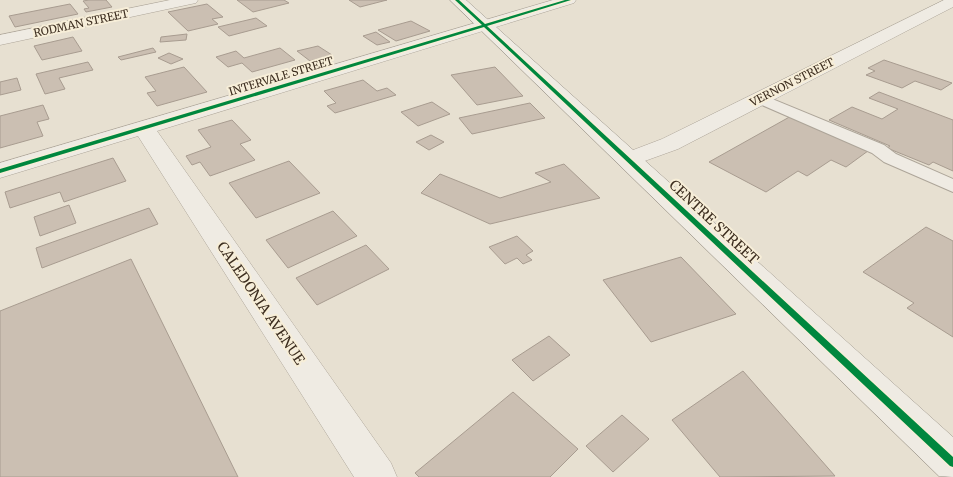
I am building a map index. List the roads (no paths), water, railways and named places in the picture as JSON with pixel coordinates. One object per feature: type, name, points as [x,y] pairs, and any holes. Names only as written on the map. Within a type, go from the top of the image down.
[{"type":"street","name":"RODMAN STREET","points":[[0,40],[191,0]]},
{"type":"street","name":"CENTRE STREET","points":[[457,0],[952,461]]},
{"type":"street","name":"INTERVALE STREET","points":[[0,171],[568,0]]},
{"type":"street","name":"VERNON STREET","points":[[628,160],[670,144],[953,1]]},
{"type":"street","name":"CALEDONIA AVENUE","points":[[144,128],[377,477]]},
{"type":"lane","points":[[760,99],[878,149],[890,158],[953,186]]}]
